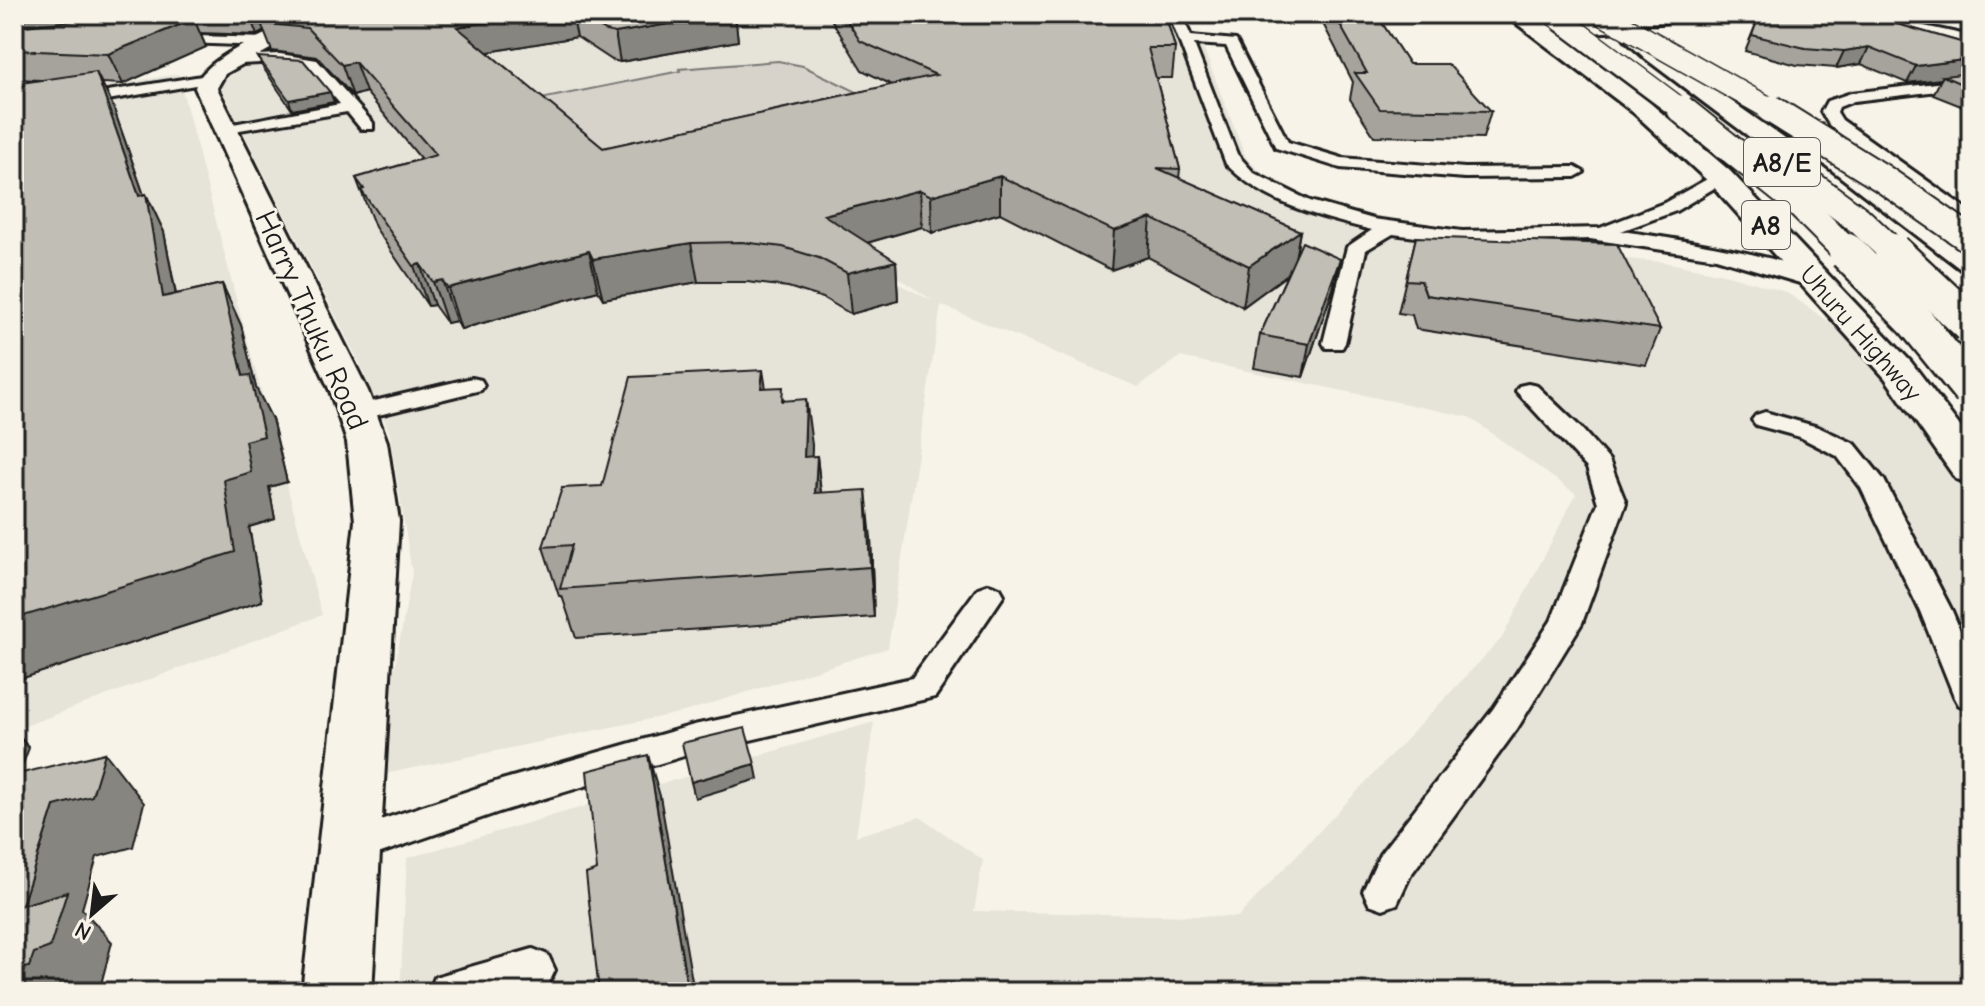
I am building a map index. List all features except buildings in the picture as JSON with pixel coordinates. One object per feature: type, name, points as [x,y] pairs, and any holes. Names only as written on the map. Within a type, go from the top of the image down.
[{"type":"main road","points":[[236,60],[324,14]]},
{"type":"main road","name":"A8/E","points":[[1553,14],[1689,115],[1797,202],[1914,320],[1971,390]]},
{"type":"main road","name":"A8/E","points":[[1580,14],[1859,220],[1971,325]]},
{"type":"main road","points":[[1602,14],[1815,135],[1912,197],[1971,240]]},
{"type":"main road","points":[[1637,18],[1677,14]]},
{"type":"main road","points":[[1841,14],[1971,42]]},
{"type":"main road","points":[[1910,15],[1971,35]]},
{"type":"main road","name":"A8","points":[[1513,17],[1592,27],[1637,18],[1632,36],[1653,55],[1793,157],[1971,297]]},
{"type":"main road","name":"Uhuru Highway","points":[[1513,17],[1642,108],[1720,177],[1898,370],[1971,470]]},
{"type":"main road","name":"Harry Thuku Road","points":[[236,60],[206,88],[358,412],[367,442],[377,521],[337,992]]},
{"type":"lane","points":[[1175,14],[1183,41],[1233,160],[1254,182],[1292,202],[1391,227],[1459,237],[1605,235],[1673,244],[1766,264],[1820,283]]},
{"type":"lane","points":[[1961,14],[1971,22]]},
{"type":"lane","points":[[174,40],[176,25]]},
{"type":"lane","points":[[142,39],[174,40],[236,60]]},
{"type":"lane","points":[[1183,41],[1221,40],[1231,43],[1282,145],[1340,163],[1465,173],[1575,172]]},
{"type":"lane","points":[[14,111],[236,60],[280,58],[312,63],[367,126]]},
{"type":"lane","points":[[1971,83],[1851,97],[1832,104],[1829,112],[1836,123],[1971,221]]},
{"type":"lane","points":[[228,130],[350,107]]},
{"type":"lane","points":[[1605,235],[1612,228],[1670,207],[1720,177]]},
{"type":"lane","points":[[1334,343],[1357,247],[1391,227]]},
{"type":"lane","points":[[358,412],[472,385]]},
{"type":"lane","points":[[1383,891],[1394,866],[1505,719],[1566,623],[1612,503],[1600,466],[1570,431],[1528,391]]},
{"type":"lane","points":[[1765,420],[1809,432],[1846,450],[1874,486],[1936,611],[1971,696]]},
{"type":"lane","points":[[349,847],[498,797],[694,739],[923,688],[989,595]]},
{"type":"lane","points":[[451,992],[533,970]]},
{"type":"shaded area","points":[[340,14],[1186,14],[1193,35],[1199,37],[1246,158],[1263,174],[1294,192],[1335,210],[1369,219],[1463,231],[1559,230],[1586,256],[1664,262],[1728,275],[1786,292],[1835,326],[1874,359],[1971,491],[1971,992],[400,992],[407,858],[874,722],[856,836],[920,817],[983,860],[974,911],[1238,917],[1502,638],[1576,494],[1469,417],[1180,357],[1138,387],[941,305],[888,648],[684,712],[375,776],[412,573],[390,434],[360,364],[219,84],[228,69]],"holes":[[[802,236],[874,262],[932,300]]]},
{"type":"shaded area","points":[[778,61],[803,66],[884,105],[622,181],[521,103],[679,69]]},
{"type":"shaded area","points":[[178,74],[322,615],[14,730],[14,101]]}]
